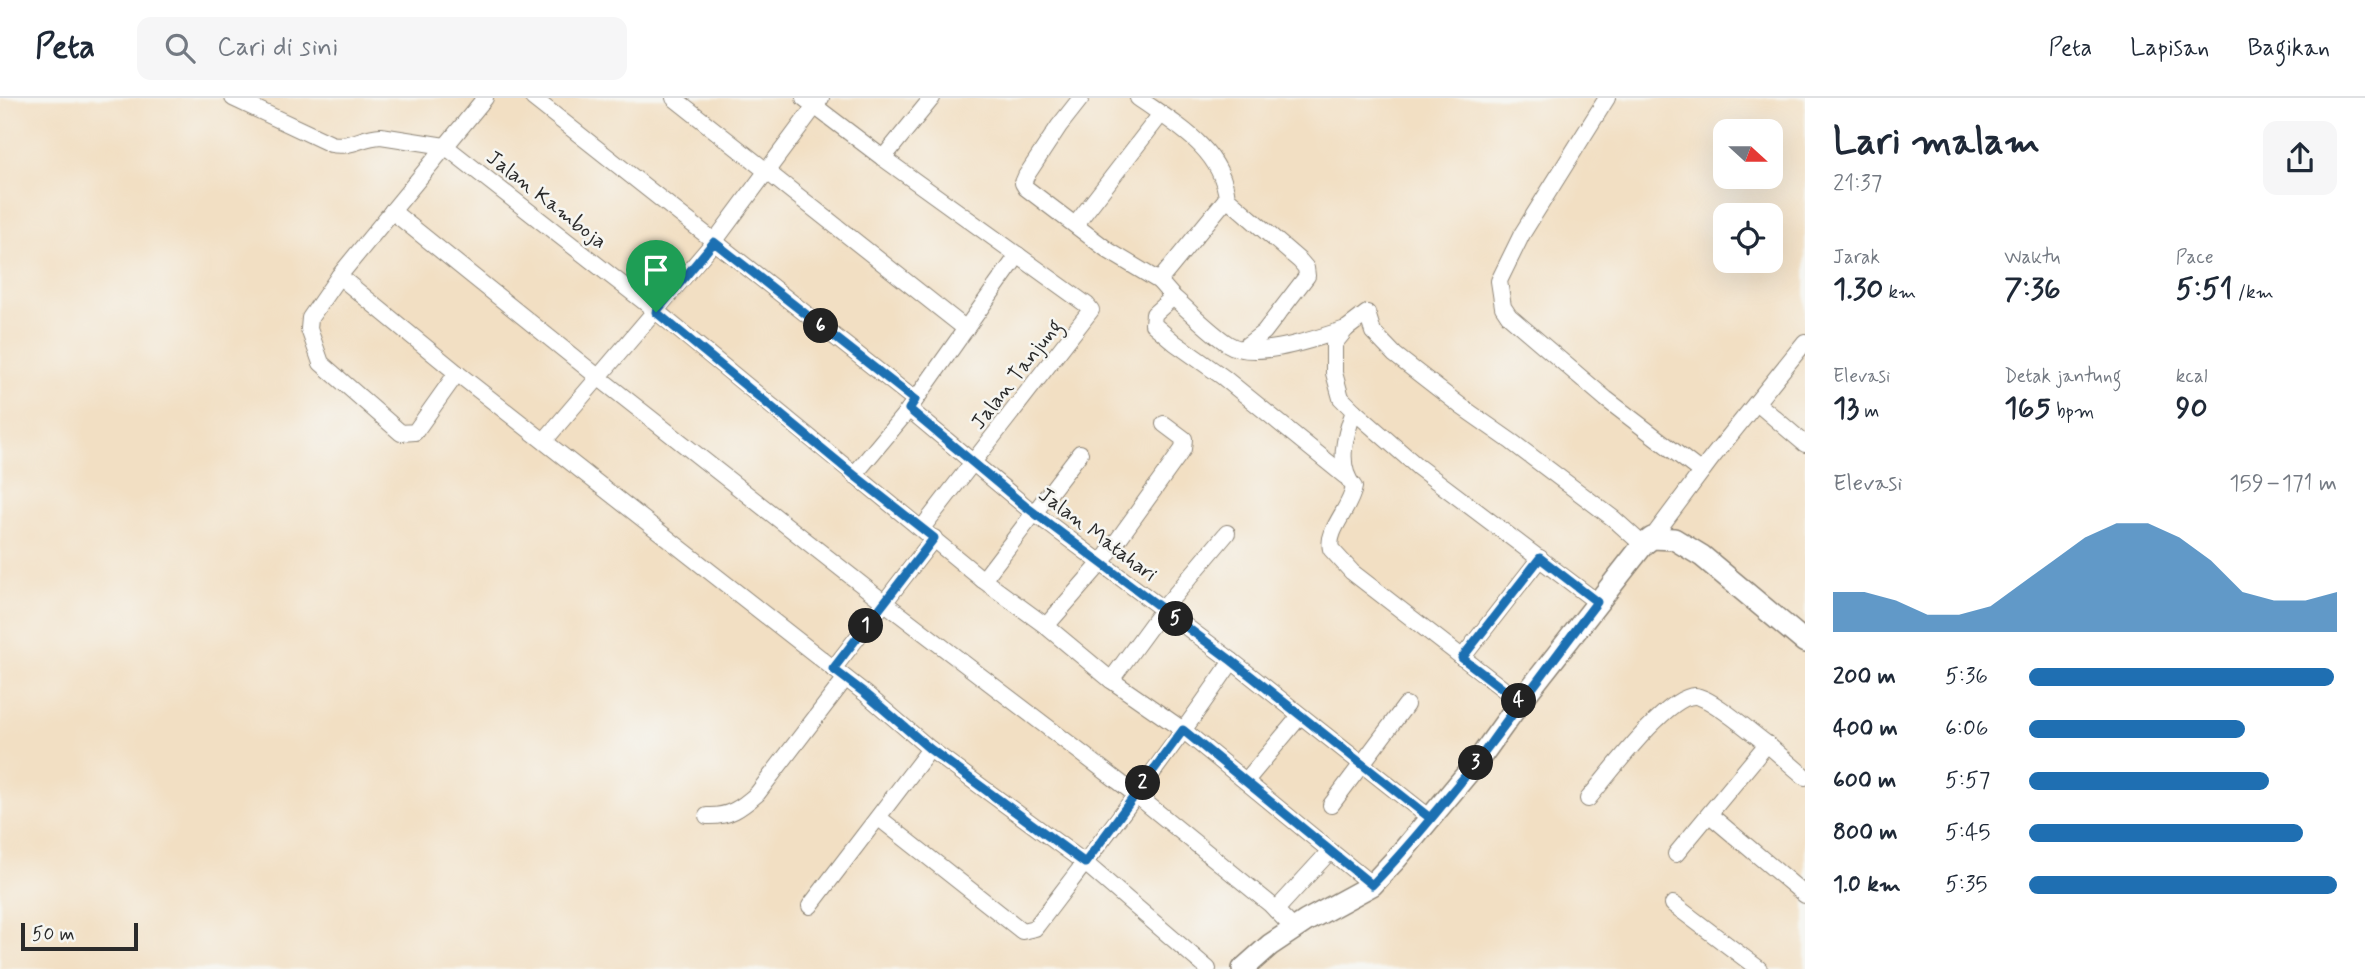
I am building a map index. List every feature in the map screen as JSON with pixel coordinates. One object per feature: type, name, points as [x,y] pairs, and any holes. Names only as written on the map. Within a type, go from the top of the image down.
[{"type":"street","points":[[233,98],[257,103],[331,144],[345,147],[371,136],[381,136],[445,146]]},
{"type":"street","points":[[457,373],[415,432],[401,433],[321,363],[309,329],[310,318],[339,276],[485,98]]},
{"type":"street","name":"Jalan Matahari","points":[[533,98],[912,405],[973,463],[1035,514],[1232,661],[1430,818]]},
{"type":"street","points":[[674,98],[966,329]]},
{"type":"street","points":[[883,158],[932,98]]},
{"type":"street","points":[[1081,98],[1059,126],[1023,183],[1026,188],[1109,251],[1159,281],[1173,297],[1228,345],[1242,349],[1268,349],[1308,341],[1346,329]]},
{"type":"street","points":[[1138,98],[1207,150],[1225,180],[1227,198],[1306,268],[1307,276],[1264,332],[1242,349]]},
{"type":"street","points":[[1607,98],[1522,234],[1499,281],[1503,306],[1509,316],[1606,399],[1701,472]]},
{"type":"street","points":[[544,441],[714,242],[768,171],[813,101],[883,158],[1018,255],[912,405],[854,475]]},
{"type":"street","points":[[1076,224],[1161,114]]},
{"type":"street","name":"Jalan Kamboja","points":[[445,146],[656,312],[984,580],[1046,626],[1111,680],[1183,730],[1372,885]]},
{"type":"street","points":[[1159,281],[1227,198]]},
{"type":"street","points":[[392,211],[884,603],[1135,794],[1276,909],[1294,929]]},
{"type":"street","name":"Jalan Tanjung","points":[[707,816],[721,817],[740,810],[757,794],[839,674],[973,463],[1091,310],[1018,255]]},
{"type":"street","points":[[339,276],[457,373],[866,694],[930,749],[1085,863],[1208,969]]},
{"type":"street","points":[[1173,297],[1154,314],[1153,324],[1223,377],[1345,476],[1354,487],[1353,496],[1331,535],[1331,549],[1352,572],[1520,702]]},
{"type":"street","points":[[1597,602],[1418,467],[1341,398],[1334,373],[1334,344],[1346,329],[1367,313],[1373,332],[1395,355],[1462,407],[1648,542],[1674,540],[1702,556],[1805,642]]},
{"type":"street","points":[[1243,969],[1270,945],[1294,929],[1372,885],[1397,858],[1477,762],[1597,602],[1648,542],[1805,341]]},
{"type":"street","points":[[1757,403],[1805,443]]},
{"type":"street","points":[[1345,476],[1344,446],[1354,411]]},
{"type":"street","points":[[1046,626],[1102,562],[1183,449],[1184,439],[1164,424]]},
{"type":"street","points":[[984,580],[1080,453]]},
{"type":"street","points":[[1111,680],[1163,609],[1227,533]]},
{"type":"street","points":[[1462,658],[1540,558]]},
{"type":"street","points":[[879,818],[1022,931],[1035,928],[1232,661]]},
{"type":"street","points":[[1588,799],[1664,712],[1684,699],[1695,696],[1709,701],[1767,744],[1805,777]]},
{"type":"street","points":[[1331,805],[1406,705]]},
{"type":"street","points":[[1250,776],[1300,716]]},
{"type":"street","points":[[1676,854],[1767,744]]},
{"type":"street","points":[[810,906],[930,749]]},
{"type":"street","points":[[1710,815],[1805,895]]},
{"type":"street","points":[[1276,909],[1331,852]]},
{"type":"street","points":[[1674,904],[1759,969]]},
{"type":"route","points":[[656,312],[714,242],[915,400],[909,409],[1025,506],[1232,661],[1430,818],[1477,762],[1520,702],[1462,658],[1540,558],[1597,602],[1477,762],[1397,858],[1372,885],[1183,730],[1085,863],[930,749],[833,669],[934,538],[656,312]]}]
